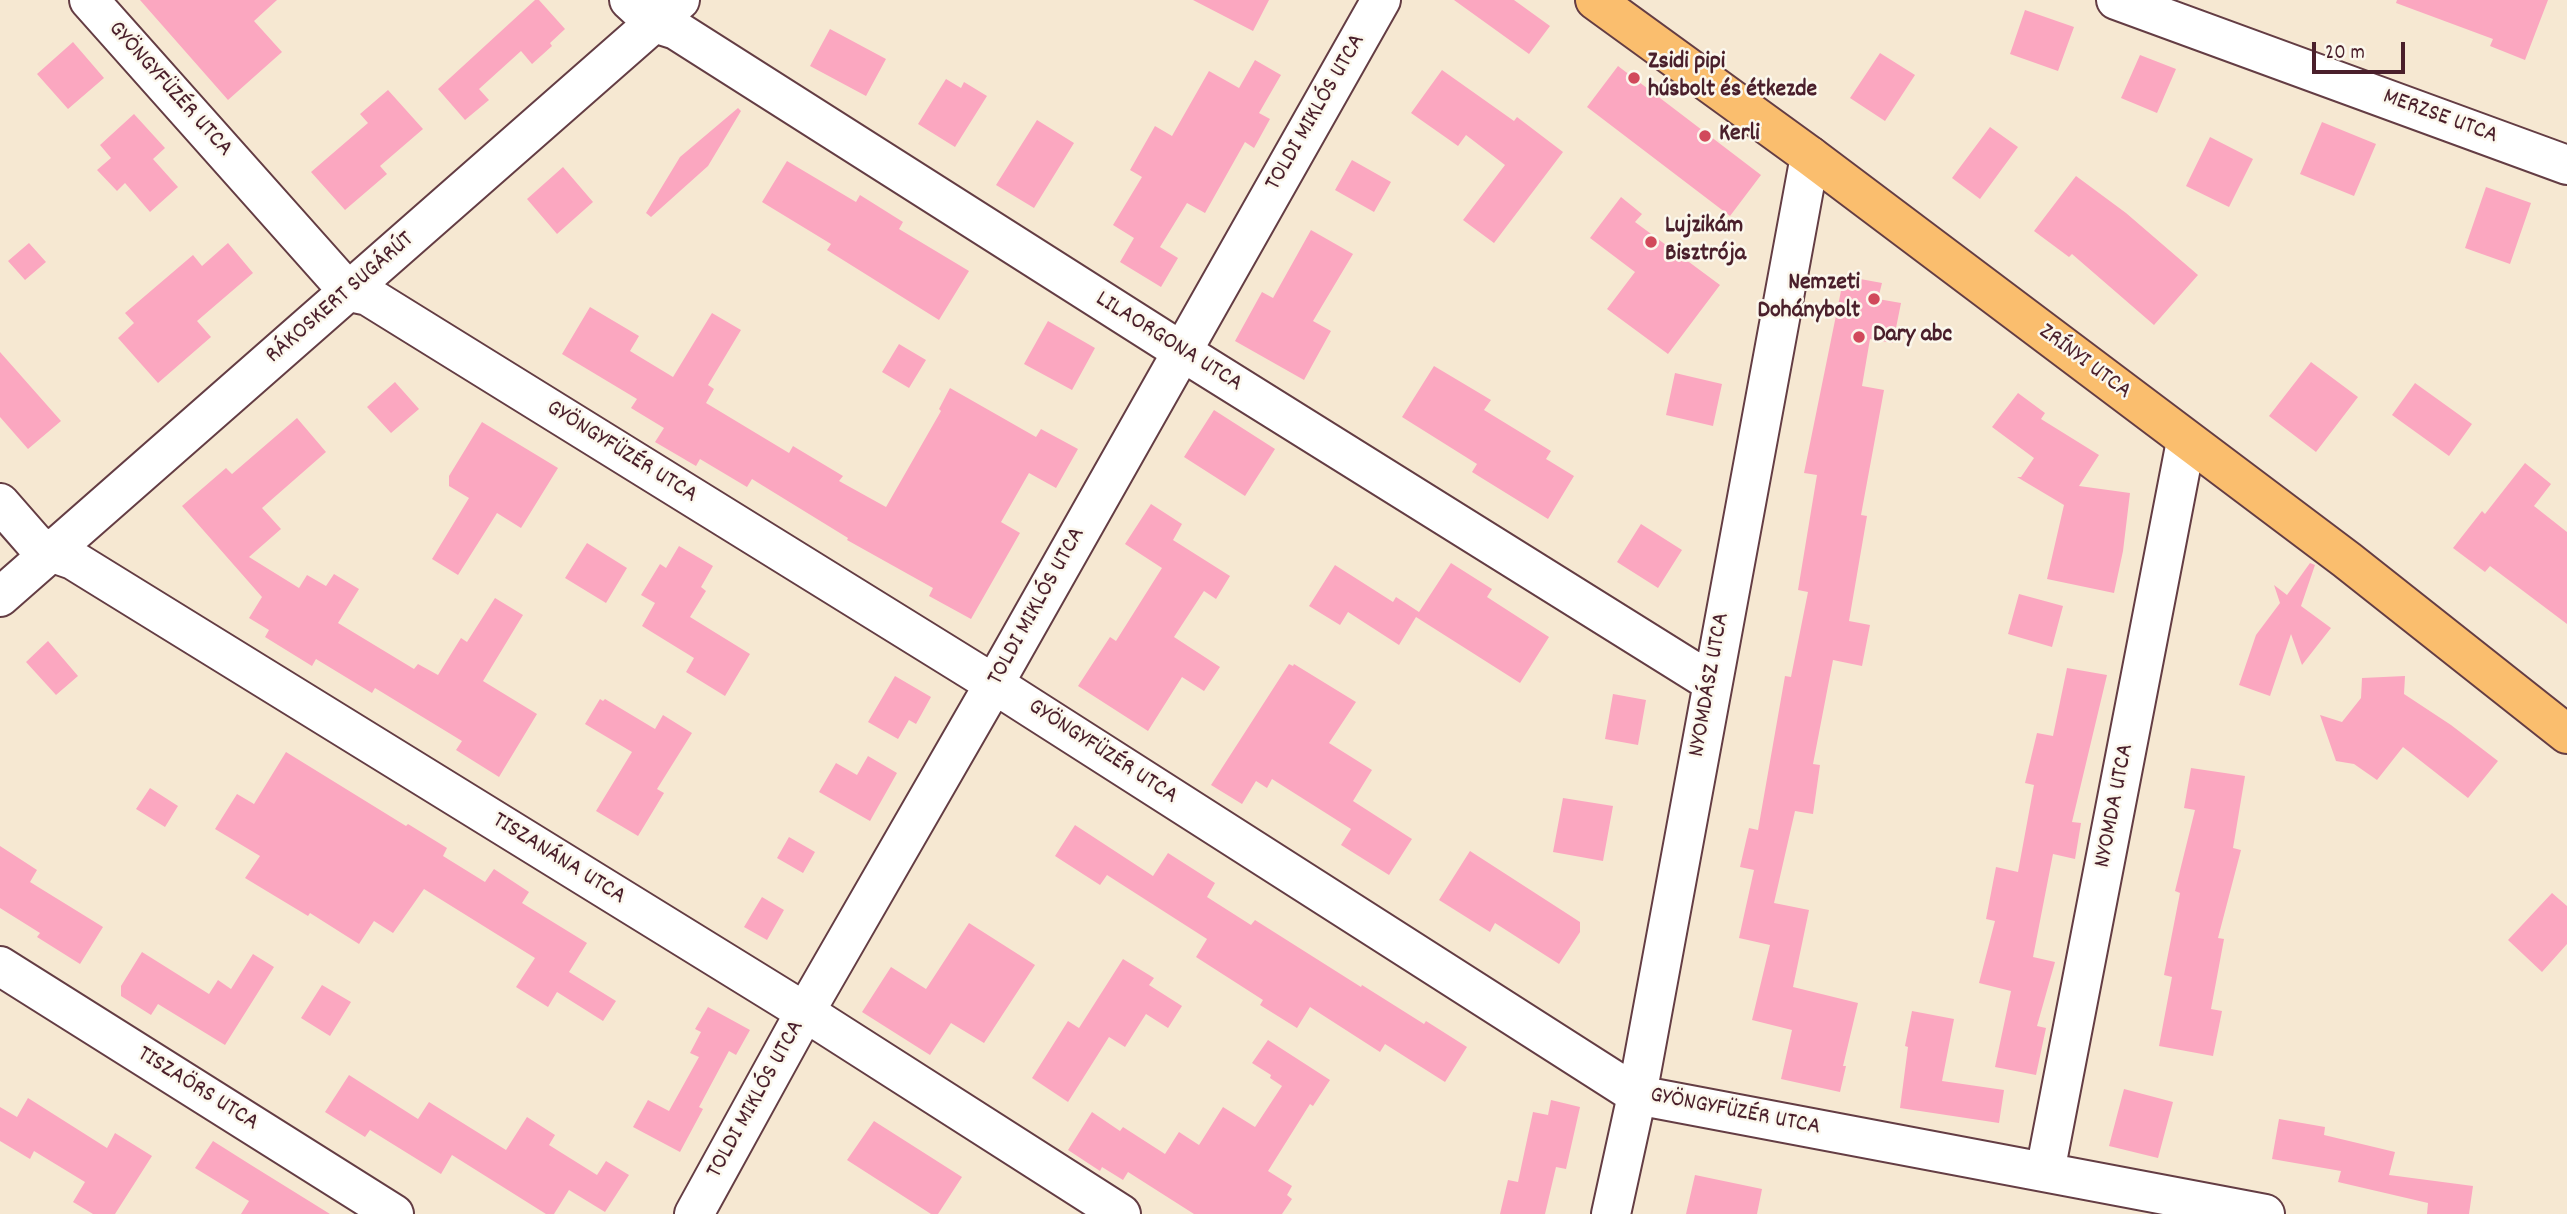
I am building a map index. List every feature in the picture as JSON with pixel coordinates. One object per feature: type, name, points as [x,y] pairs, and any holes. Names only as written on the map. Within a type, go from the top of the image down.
[{"type":"main road","name":"ZRÍNYI UTCA","points":[[1606,4],[2347,560],[2567,734]]},
{"type":"street","name":"GYÖNGYFÜZÉR UTCA","points":[[89,0],[349,292],[368,296],[994,684],[1637,1095],[2265,1214]]},
{"type":"street","name":"TOLDI MIKLÓS UTCA","points":[[694,1214],[805,1012],[1381,0]]},
{"type":"street","name":"MERZSE UTCA","points":[[2116,0],[2567,164]]},
{"type":"street","name":"RÁKOSKERT SUGÁRÚT","points":[[0,597],[349,292],[654,8]]},
{"type":"street","name":"LILAORGONA UTCA","points":[[654,8],[676,30],[1181,351],[1711,682]]},
{"type":"street","name":"NYOMDÁSZ UTCA","points":[[1611,1214],[1637,1095],[1810,156]]},
{"type":"street","name":"NYOMDA UTCA","points":[[2045,1172],[2186,441]]},
{"type":"street","name":"TISZANÁNA UTCA","points":[[0,503],[35,543],[73,560],[805,1012],[1121,1214]]},
{"type":"street","name":"TISZAÖRS UTCA","points":[[0,966],[394,1214]]},
{"type":"building","points":[[140,0],[277,0],[254,21],[282,52],[228,100]]},
{"type":"building","points":[[535,0],[539,0],[565,29],[550,43],[552,46],[532,64],[521,51],[479,89],[489,100],[465,120],[438,89]]},
{"type":"building","points":[[1193,0],[1269,0],[1253,31]]},
{"type":"building","points":[[1454,0],[1514,0],[1550,26],[1529,54]]},
{"type":"building","points":[[2397,0],[2548,0],[2525,60],[2490,46],[2493,39],[2396,3]]},
{"type":"building","points":[[2025,10],[2074,27],[2058,71],[2010,54]]},
{"type":"building","points":[[830,29],[886,59],[866,96],[810,66]]},
{"type":"building","points":[[73,42],[104,78],[68,109],[37,74]]},
{"type":"building","points":[[1880,53],[1915,75],[1885,121],[1850,98]]},
{"type":"building","points":[[2140,55],[2176,69],[2157,113],[2121,98]]},
{"type":"building","points":[[1255,60],[1281,75],[1259,113],[1270,119],[1254,148],[1245,142],[1205,213],[1187,203],[1160,247],[1178,258],[1161,287],[1120,262],[1134,238],[1113,225],[1142,177],[1130,170],[1155,126],[1172,136],[1209,71],[1239,88]]},
{"type":"building","points":[[1618,66],[1761,175],[1730,216],[1587,107]]},
{"type":"building","points":[[1442,70],[1514,121],[1517,117],[1563,152],[1494,243],[1463,220],[1505,165],[1466,135],[1458,146],[1411,113]]},
{"type":"building","points":[[946,79],[961,88],[964,82],[987,96],[955,147],[918,124]]},
{"type":"building","points":[[388,90],[423,129],[380,166],[387,174],[345,210],[311,172],[368,123],[360,114]]},
{"type":"building","points":[[738,108],[741,111],[708,166],[651,217],[646,213],[680,157]]},
{"type":"building","points":[[134,114],[165,148],[153,159],[178,187],[150,212],[125,183],[117,191],[97,170],[111,158],[100,145]]},
{"type":"building","points":[[1037,120],[1074,143],[1034,208],[996,185]]},
{"type":"building","points":[[2322,122],[2376,144],[2354,196],[2300,174]]},
{"type":"building","points":[[1990,127],[2018,147],[1980,199],[1952,178]]},
{"type":"building","points":[[2210,137],[2253,159],[2229,207],[2186,186]]},
{"type":"building","points":[[1352,160],[1391,182],[1374,212],[1335,190]]},
{"type":"building","points":[[787,161],[856,202],[860,195],[903,222],[899,229],[969,271],[939,320],[827,250],[831,244],[762,202]]},
{"type":"building","points":[[563,167],[593,202],[557,234],[527,199]]},
{"type":"building","points":[[2076,176],[2126,213],[2198,275],[2154,325],[2072,254],[2069,257],[2034,231]]},
{"type":"building","points":[[2486,187],[2531,203],[2510,264],[2465,248]]},
{"type":"building","points":[[1621,197],[1642,214],[1635,222],[1720,285],[1668,354],[1607,309],[1635,272],[1590,238]]},
{"type":"building","points":[[1311,230],[1353,254],[1313,321],[1331,331],[1304,380],[1235,341],[1262,292],[1273,298]]},
{"type":"building","points":[[29,243],[46,262],[25,280],[8,261]]},
{"type":"building","points":[[228,243],[253,273],[197,321],[211,337],[158,383],[118,338],[134,323],[125,313],[193,255],[202,266]]},
{"type":"building","points":[[1844,276],[1882,283],[1878,299],[1901,303],[1893,343],[1870,339],[1862,386],[1884,390],[1861,515],[1867,516],[1849,621],[1870,625],[1862,666],[1833,660],[1813,764],[1820,765],[1813,814],[1795,811],[1774,903],[1809,910],[1793,987],[1858,1003],[1843,1066],[1846,1066],[1840,1092],[1781,1079],[1792,1030],[1752,1020],[1770,945],[1739,938],[1754,870],[1740,867],[1749,828],[1758,830],[1785,676],[1791,677],[1808,592],[1798,590],[1817,475],[1804,473]]},
{"type":"building","points":[[590,307],[639,336],[630,351],[673,377],[712,313],[741,330],[708,385],[714,389],[706,403],[789,453],[793,446],[843,476],[839,481],[886,507],[941,411],[939,409],[950,388],[1036,437],[1041,429],[1078,449],[1056,488],[1029,473],[1001,522],[1020,533],[971,619],[929,596],[933,588],[847,540],[848,538],[752,479],[747,487],[700,459],[696,466],[655,442],[664,428],[631,408],[637,399],[562,354]]},
{"type":"building","points":[[1048,321],[1095,348],[1072,390],[1024,364]]},
{"type":"building","points":[[899,344],[926,360],[909,388],[882,372]]},
{"type":"building","points":[[0,352],[61,421],[28,449],[0,417]]},
{"type":"building","points":[[2311,362],[2358,397],[2316,452],[2269,416]]},
{"type":"building","points":[[1434,366],[1491,400],[1484,410],[1551,451],[1546,459],[1574,476],[1548,519],[1472,472],[1477,464],[1402,417]]},
{"type":"building","points":[[1675,373],[1722,384],[1713,426],[1666,415]]},
{"type":"building","points":[[395,382],[419,409],[391,433],[367,407]]},
{"type":"building","points":[[2415,383],[2472,424],[2449,456],[2392,415]]},
{"type":"building","points":[[2018,393],[2045,413],[2041,419],[2099,455],[2079,486],[2130,493],[2123,551],[2114,593],[2047,579],[2064,505],[2017,477],[2021,477],[2034,458],[1992,427]]},
{"type":"building","points":[[1214,410],[1275,449],[1245,496],[1184,457]]},
{"type":"building","points":[[297,418],[326,452],[262,508],[281,529],[249,557],[299,588],[307,575],[326,586],[334,574],[359,589],[338,623],[414,669],[418,664],[438,675],[461,638],[467,642],[495,598],[523,615],[483,681],[537,714],[499,777],[456,750],[462,741],[375,688],[372,693],[316,659],[312,666],[265,637],[269,630],[249,618],[262,597],[182,506],[226,468],[232,474]]},
{"type":"building","points":[[482,422],[558,468],[521,528],[497,513],[458,575],[432,559],[469,498],[449,486],[449,476]]},
{"type":"building","points":[[2525,463],[2551,484],[2534,506],[2567,532],[2567,624],[2490,566],[2485,572],[2453,548],[2482,511],[2485,514]]},
{"type":"building","points":[[1151,504],[1182,524],[1173,540],[1230,576],[1216,599],[1204,591],[1174,637],[1220,667],[1204,691],[1182,677],[1148,731],[1078,686],[1110,637],[1116,641],[1162,568],[1125,544]]},
{"type":"building","points":[[1641,524],[1682,550],[1658,588],[1617,562]]},
{"type":"building","points":[[587,543],[627,568],[606,603],[565,578]]},
{"type":"building","points":[[679,546],[713,566],[701,587],[706,591],[690,617],[750,654],[725,696],[686,672],[694,658],[642,626],[655,603],[641,595],[660,564],[666,568]]},
{"type":"building","points":[[1451,563],[1492,589],[1487,597],[1549,637],[1520,683],[1416,617],[1399,645],[1348,612],[1340,625],[1309,606],[1335,565],[1393,602],[1396,597],[1419,612]]},
{"type":"building","points":[[2310,563],[2315,565],[2301,606],[2331,628],[2302,665],[2291,634],[2270,696],[2239,685],[2256,635],[2280,603],[2274,585],[2287,595]]},
{"type":"building","points":[[2019,594],[2063,606],[2052,647],[2008,634]]},
{"type":"building","points":[[48,641],[78,676],[56,695],[26,662]]},
{"type":"building","points":[[1289,664],[1294,664],[1356,702],[1329,743],[1372,770],[1353,801],[1412,839],[1389,875],[1341,845],[1351,829],[1272,779],[1267,788],[1256,781],[1242,804],[1211,785]]},
{"type":"building","points":[[2067,668],[2107,675],[2072,822],[2081,823],[2075,859],[2053,854],[2033,957],[2055,962],[2037,1026],[2046,1028],[2036,1075],[1995,1067],[2011,991],[1979,983],[1995,921],[1986,919],[1996,867],[2018,872],[2034,785],[2025,783],[2037,733],[2053,736]]},
{"type":"building","points":[[895,676],[931,697],[916,724],[909,720],[898,739],[868,722]]},
{"type":"building","points":[[2405,676],[2404,694],[2498,761],[2468,798],[2403,747],[2377,780],[2354,764],[2336,761],[2320,715],[2342,722],[2361,698],[2362,678]]},
{"type":"building","points":[[1613,694],[1646,700],[1638,745],[1605,739]]},
{"type":"building","points":[[600,699],[605,699],[655,729],[663,715],[692,733],[657,789],[664,793],[638,836],[596,811],[632,752],[585,724]]},
{"type":"building","points":[[286,752],[406,826],[408,824],[447,848],[443,856],[485,882],[494,869],[529,892],[522,903],[587,943],[569,972],[616,1001],[603,1021],[557,992],[548,1007],[516,987],[535,958],[424,889],[393,933],[374,921],[359,944],[310,913],[308,916],[245,878],[260,856],[215,829],[237,794],[254,804]]},
{"type":"building","points":[[868,756],[897,773],[870,821],[819,792],[836,763],[857,775]]},
{"type":"building","points":[[2191,768],[2245,776],[2233,848],[2241,850],[2218,938],[2224,939],[2211,1009],[2222,1011],[2213,1056],[2159,1046],[2172,977],[2164,975],[2180,893],[2175,891],[2195,810],[2184,808]]},
{"type":"building","points":[[150,788],[178,806],[165,827],[136,809]]},
{"type":"building","points":[[1563,798],[1613,806],[1603,861],[1553,852]]},
{"type":"building","points":[[1075,825],[1153,876],[1168,853],[1215,883],[1207,897],[1251,925],[1255,920],[1361,987],[1362,985],[1424,1024],[1426,1021],[1467,1047],[1445,1082],[1385,1044],[1380,1052],[1310,1007],[1297,1028],[1260,1005],[1263,1000],[1196,957],[1207,939],[1107,875],[1100,885],[1055,856]]},
{"type":"building","points":[[789,837],[815,852],[803,873],[777,858]]},
{"type":"building","points":[[0,846],[37,870],[30,882],[103,927],[80,964],[37,937],[40,933],[0,908]]},
{"type":"building","points":[[1470,851],[1580,922],[1580,932],[1559,964],[1495,923],[1490,932],[1439,900]]},
{"type":"building","points":[[2552,893],[2567,906],[2567,944],[2542,972],[2508,940]]},
{"type":"building","points":[[762,897],[784,910],[767,940],[744,927]]},
{"type":"building","points":[[969,923],[1035,965],[984,1043],[951,1023],[930,1055],[862,1012],[891,967],[926,989]]},
{"type":"building","points":[[142,952],[209,994],[218,980],[231,989],[253,954],[274,967],[225,1045],[158,1004],[151,1015],[121,996],[121,986]]},
{"type":"building","points":[[1123,959],[1154,978],[1149,985],[1182,1006],[1168,1028],[1146,1014],[1125,1047],[1109,1037],[1068,1102],[1032,1078],[1068,1021],[1079,1028]]},
{"type":"building","points":[[322,985],[351,1002],[330,1036],[301,1018]]},
{"type":"building","points":[[708,1007],[750,1030],[736,1055],[729,1051],[699,1107],[703,1109],[680,1152],[633,1127],[648,1100],[669,1111],[699,1057],[690,1053],[701,1032],[695,1029]]},
{"type":"building","points":[[1912,1011],[1954,1019],[1942,1081],[2004,1090],[1999,1123],[1900,1108],[1908,1047],[1905,1046]]},
{"type":"building","points":[[1268,1040],[1330,1080],[1313,1106],[1310,1104],[1268,1171],[1292,1186],[1287,1195],[1292,1199],[1282,1214],[1194,1214],[1128,1172],[1123,1180],[1102,1167],[1100,1171],[1068,1150],[1092,1112],[1120,1131],[1123,1127],[1165,1154],[1179,1132],[1199,1145],[1223,1107],[1255,1127],[1282,1086],[1252,1063]]},
{"type":"building","points":[[349,1075],[418,1119],[429,1102],[506,1150],[527,1117],[555,1135],[549,1145],[597,1175],[606,1161],[629,1175],[605,1212],[569,1190],[554,1214],[546,1214],[452,1155],[441,1174],[370,1130],[365,1137],[325,1112]]},
{"type":"building","points":[[2124,1089],[2173,1102],[2158,1158],[2109,1146]]},
{"type":"building","points":[[28,1098],[107,1148],[115,1133],[152,1156],[115,1214],[93,1214],[73,1202],[85,1182],[34,1151],[30,1159],[0,1141],[0,1107],[17,1117]]},
{"type":"building","points":[[1551,1100],[1580,1107],[1566,1169],[1556,1167],[1545,1214],[1500,1214],[1508,1180],[1518,1182],[1533,1112],[1548,1115]]},
{"type":"building","points":[[2279,1119],[2325,1127],[2324,1135],[2395,1152],[2389,1175],[2473,1186],[2469,1214],[2427,1214],[2428,1203],[2338,1182],[2341,1171],[2272,1159]]},
{"type":"building","points":[[874,1121],[962,1177],[938,1214],[931,1214],[847,1160]]},
{"type":"building","points":[[213,1141],[330,1214],[241,1214],[249,1201],[195,1168]]},
{"type":"building","points":[[1695,1175],[1762,1189],[1757,1214],[1686,1214]]},
{"type":"place","name":"Zsidi pipi húsbolt és étkezde","points":[[1634,78]]},
{"type":"place","name":"Kerli","points":[[1705,136]]},
{"type":"place","name":"Lujzikám Bisztrója","points":[[1651,242]]},
{"type":"place","name":"Nemzeti Dohánybolt","points":[[1874,299]]},
{"type":"place","name":"Dary abc","points":[[1859,337]]}]
